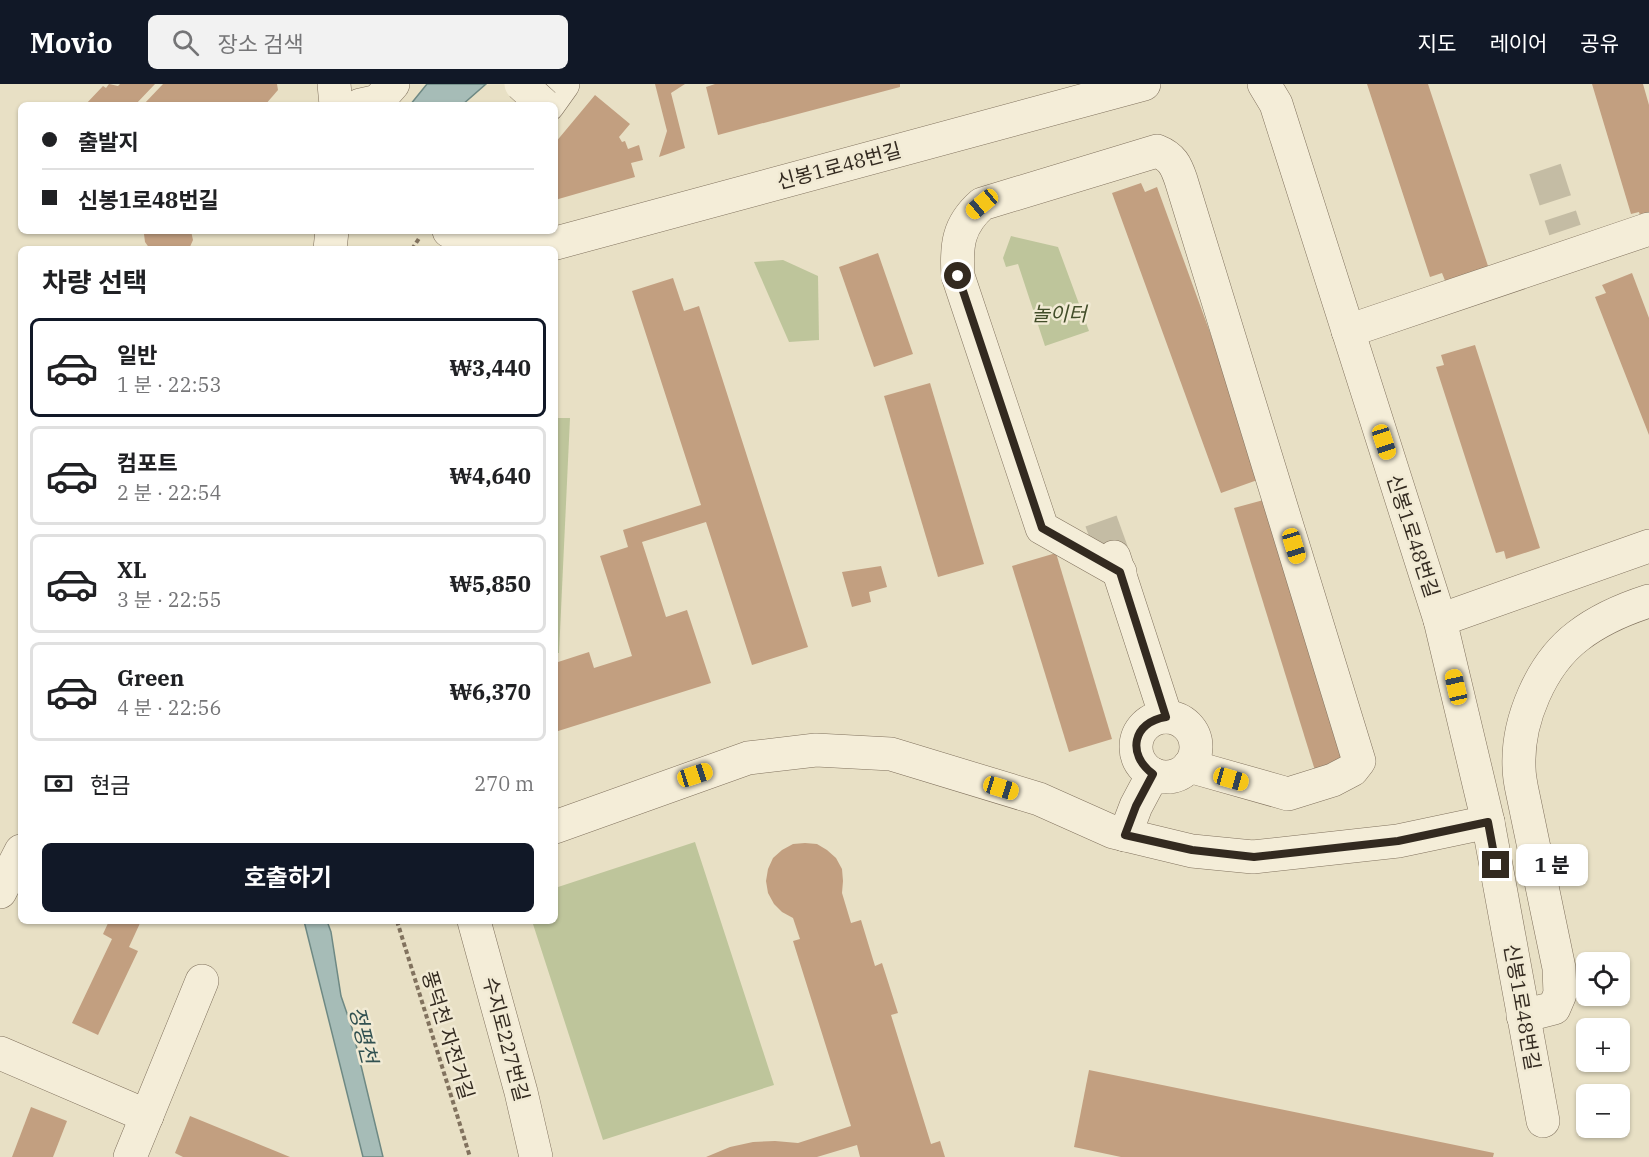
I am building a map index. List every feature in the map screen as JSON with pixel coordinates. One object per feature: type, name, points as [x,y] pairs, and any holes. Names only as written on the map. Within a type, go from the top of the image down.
[{"type":"street","points":[[334,84],[336,102]]},
{"type":"street","points":[[374,102],[378,101],[393,84]]},
{"type":"street","points":[[521,84],[542,102]]},
{"type":"street","points":[[548,102],[563,84]]},
{"type":"street","name":"신봉1로48번길","points":[[535,244],[1144,84]]},
{"type":"street","name":"신봉1로48번길","points":[[1264,84],[1276,104],[1440,620],[1488,822],[1543,1121]]},
{"type":"street","points":[[1166,717],[1117,565],[1042,528],[958,276],[956,251],[968,216],[982,204],[1157,151],[1167,155],[1176,165],[1181,180],[1359,761],[1352,770],[1333,780],[1288,794],[1189,766]]},
{"type":"street","points":[[1348,331],[1569,242],[1649,229]]},
{"type":"street","points":[[469,234],[535,244]]},
{"type":"street","points":[[1440,620],[1649,546]]},
{"type":"street","points":[[1523,1016],[1554,1008],[1560,994],[1559,968],[1519,768],[1520,744],[1526,719],[1533,698],[1549,668],[1577,636],[1612,614],[1649,601]]},
{"type":"street","points":[[1166,717],[1176,719],[1191,730],[1196,749],[1194,759],[1189,766],[1182,773],[1163,777],[1145,768],[1136,750],[1141,730],[1157,718],[1166,717]]},
{"type":"street","points":[[558,826],[695,775],[748,758],[816,750],[891,754],[1039,799],[1113,832],[1192,850],[1254,857],[1398,841],[1488,822]]},
{"type":"street","points":[[1125,835],[1136,806],[1153,774]]},
{"type":"street","points":[[0,892],[18,857]]},
{"type":"street","name":"수지로227번길","points":[[475,924],[521,1092],[536,1157]]},
{"type":"street","points":[[130,1157],[202,981]]},
{"type":"street","points":[[0,1053],[147,1116]]},
{"type":"path","name":"풍덕천 자전거길","points":[[398,924],[470,1157]]},
{"type":"green space","name":"놀이터","points":[[1011,236],[1058,247],[1089,331],[1045,346],[1018,264],[1006,267],[1003,258]]},
{"type":"green space","points":[[783,260],[818,276],[819,340],[789,342],[754,262]]},
{"type":"green space","points":[[558,418],[570,418],[559,653]]},
{"type":"green space","points":[[695,842],[774,1085],[603,1140],[533,924],[558,924],[558,887]]},
{"type":"water","points":[[427,84],[486,84],[465,102],[412,102]]},
{"type":"water","name":"정평천","points":[[305,924],[328,924],[331,932],[341,996],[352,1028],[383,1157],[363,1157]]},
{"type":"pier","points":[[350,234],[390,234],[384,246],[346,246]]},
{"type":"building","points":[[109,84],[118,86],[120,84],[155,84],[138,102],[88,102],[103,86],[106,88]]},
{"type":"building","points":[[163,84],[277,84],[278,90],[268,102],[146,102]]},
{"type":"building","points":[[655,84],[685,84],[671,93],[685,148],[659,157],[667,131]]},
{"type":"building","points":[[715,84],[900,84],[900,87],[718,135],[706,87]]},
{"type":"building","points":[[1367,84],[1428,84],[1489,269],[1446,283],[1442,273],[1430,277]]},
{"type":"building","points":[[1592,84],[1643,84],[1649,105],[1649,217],[1641,219],[1639,212],[1631,214]]},
{"type":"building","points":[[595,95],[630,124],[619,137],[622,142],[625,141],[628,149],[639,145],[643,160],[631,163],[635,177],[558,199],[558,139]]},
{"type":"building","points":[[1141,183],[1145,192],[1157,187],[1263,478],[1221,493],[1112,193]]},
{"type":"building","points":[[144,234],[192,234],[193,240],[190,246],[148,246]]},
{"type":"building","points":[[878,253],[913,354],[874,367],[839,267]]},
{"type":"building","points":[[1632,273],[1649,318],[1649,435],[1595,297],[1606,293],[1602,285]]},
{"type":"building","points":[[673,278],[684,311],[699,306],[808,647],[752,665],[706,522],[642,542],[666,617],[687,610],[711,683],[558,731],[558,662],[589,652],[594,668],[632,656],[600,556],[628,547],[623,530],[701,505],[632,291]]},
{"type":"building","points":[[1475,345],[1540,548],[1506,559],[1504,551],[1496,553],[1436,367],[1444,365],[1441,355]]},
{"type":"building","points":[[930,383],[984,564],[938,577],[884,396]]},
{"type":"building","points":[[1271,498],[1352,765],[1317,777],[1234,508]]},
{"type":"building","points":[[1056,553],[1112,739],[1069,752],[1012,566]]},
{"type":"building","points":[[881,566],[887,587],[869,592],[871,602],[852,607],[842,572]]},
{"type":"building","points":[[793,844],[817,844],[827,850],[836,858],[842,869],[842,893],[851,923],[861,920],[875,966],[882,963],[898,1013],[891,1015],[931,1144],[940,1141],[945,1157],[860,1157],[857,1145],[817,1157],[706,1157],[730,1147],[753,1142],[798,1143],[851,1126],[793,941],[800,939],[793,918],[774,904],[768,893],[766,881],[773,858]]},
{"type":"building","points":[[108,924],[140,924],[129,947],[138,951],[98,1035],[72,1023],[112,939],[103,934]]},
{"type":"building","points":[[1089,1070],[1494,1153],[1493,1157],[1121,1157],[1074,1147]]},
{"type":"building","points":[[31,1107],[67,1121],[53,1157],[12,1157]]},
{"type":"building","points":[[190,1116],[290,1157],[183,1157],[175,1153]]},
{"type":"tunnel","points":[[1545,169],[1565,230]]},
{"type":"tunnel","points":[[1101,521],[1114,557]]},
{"type":"route","points":[[958,276],[1042,528],[1120,572],[1166,717],[1157,718],[1148,723],[1141,730],[1137,740],[1136,750],[1139,760],[1153,774],[1136,806],[1125,835],[1192,850],[1254,857],[1398,841],[1488,822],[1496,865]]}]
